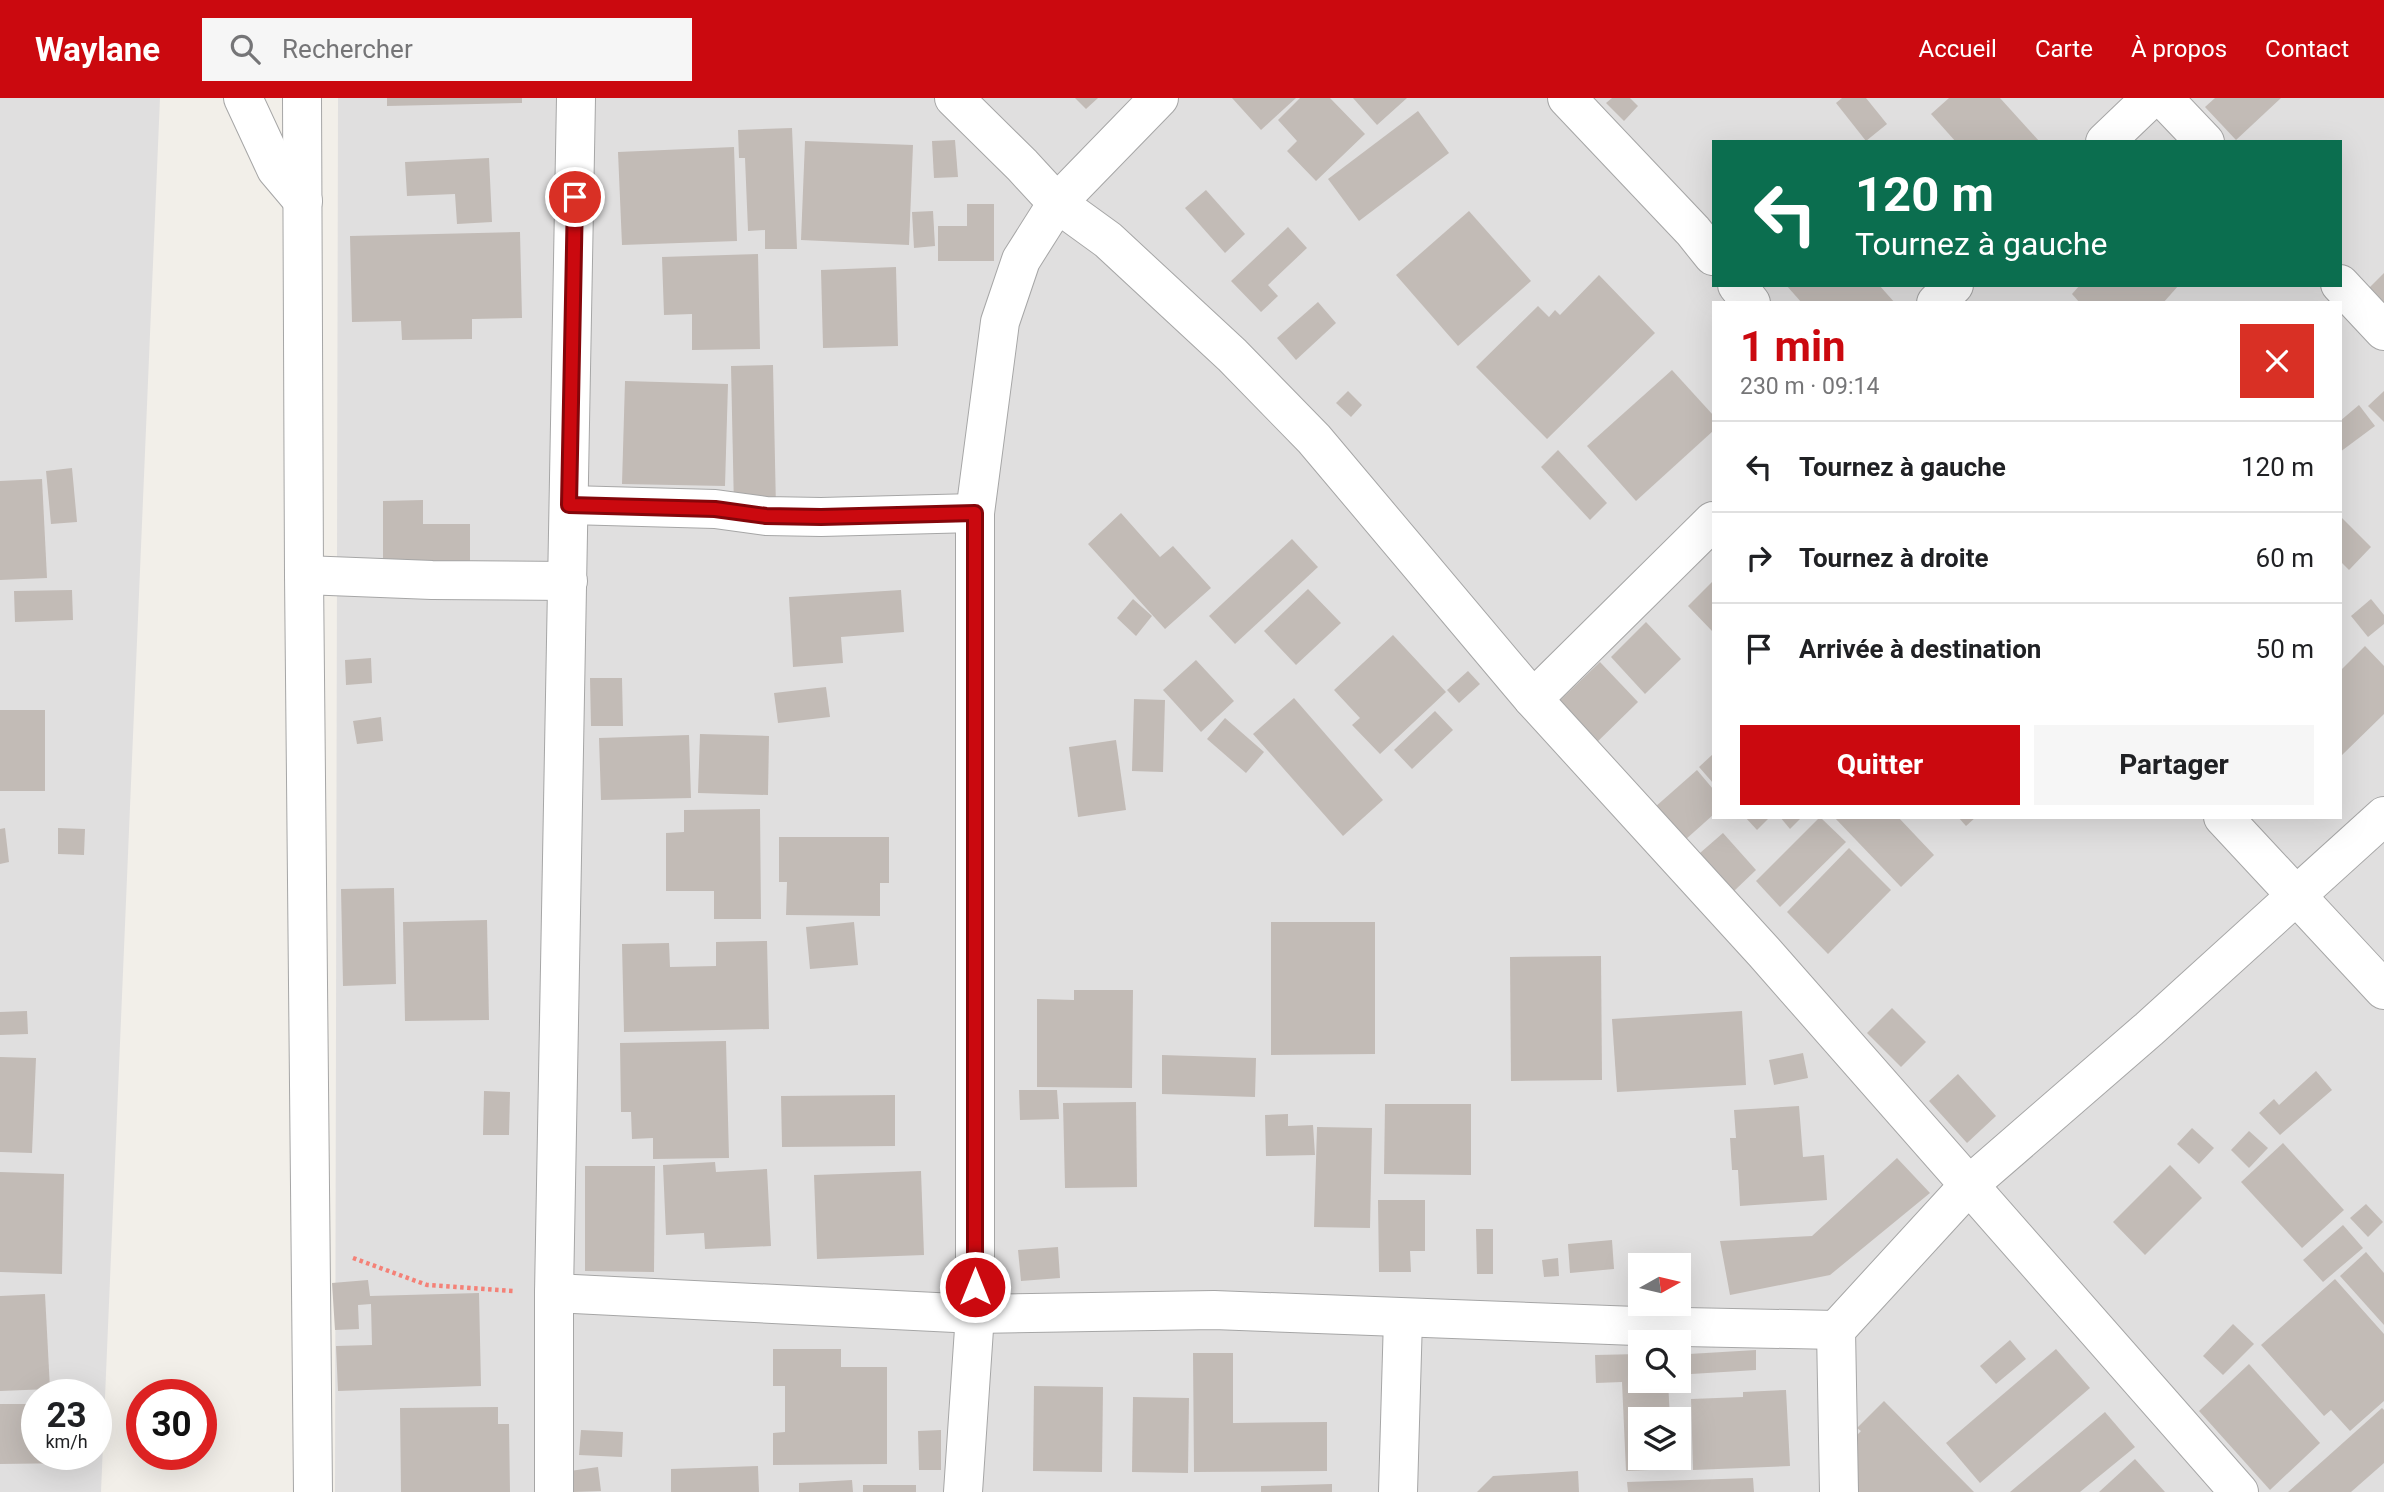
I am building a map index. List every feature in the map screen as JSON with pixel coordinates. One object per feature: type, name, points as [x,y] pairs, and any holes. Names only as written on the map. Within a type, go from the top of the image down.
[{"type":"street","points":[[243,98],[276,169],[303,201]]},
{"type":"street","points":[[302,98],[313,1492]]},
{"type":"street","points":[[554,1492],[554,1293],[576,98]]},
{"type":"street","points":[[954,98],[1057,203],[1108,240],[1232,355],[1314,439],[1533,699],[1764,952],[2239,1492]]},
{"type":"street","points":[[963,1492],[975,1314],[975,513],[1000,322],[1021,260],[1057,203],[1159,98]]},
{"type":"street","points":[[1567,98],[1693,231],[1712,255]]},
{"type":"street","points":[[2107,140],[2151,98]]},
{"type":"street","points":[[2163,98],[2203,140]]},
{"type":"street","points":[[2342,286],[2384,331]]},
{"type":"street","points":[[1739,287],[1749,301]]},
{"type":"street","points":[[1938,301],[1952,287]]},
{"type":"street","points":[[569,505],[715,509],[766,516],[975,513]]},
{"type":"street","points":[[1533,699],[1712,522]]},
{"type":"street","points":[[304,575],[432,580],[569,581]]},
{"type":"street","points":[[1839,1492],[1836,1330],[1969,1185],[2149,1029],[2384,816]]},
{"type":"street","points":[[2225,819],[2384,990]]},
{"type":"street","points":[[554,1293],[975,1314],[1214,1310],[1836,1330]]},
{"type":"street","points":[[1398,1492],[1403,1318]]},
{"type":"path","points":[[311,1242],[427,1285],[554,1293]]},
{"type":"shaded area","points":[[0,98],[160,98],[106,1379],[21,1379],[21,1470],[102,1470],[101,1492],[0,1492]]},
{"type":"shaded area","points":[[338,98],[2384,98],[2384,1492],[335,1492]]},
{"type":"building","points":[[387,98],[522,98],[522,103],[387,106]]},
{"type":"building","points":[[1075,98],[1098,98],[1086,109]]},
{"type":"building","points":[[1232,98],[1296,98],[1261,130]]},
{"type":"building","points":[[1300,98],[1330,98],[1365,134],[1316,181],[1287,151],[1297,141],[1278,120]]},
{"type":"building","points":[[1353,98],[1407,98],[1377,125]]},
{"type":"building","points":[[1612,98],[1630,98],[1638,106],[1624,121],[1606,103]]},
{"type":"building","points":[[1842,98],[1866,98],[1887,124],[1865,140],[1836,103]]},
{"type":"building","points":[[1949,98],[2000,98],[2038,140],[1954,140],[1931,114]]},
{"type":"building","points":[[2215,98],[2281,98],[2236,140],[2205,107]]},
{"type":"building","points":[[1418,111],[1449,153],[1359,221],[1328,179]]},
{"type":"building","points":[[792,128],[797,249],[765,249],[765,230],[748,231],[745,158],[739,158],[738,130]]},
{"type":"building","points":[[955,140],[958,177],[934,178],[932,141]]},
{"type":"building","points":[[805,141],[913,145],[909,245],[801,240]]},
{"type":"building","points":[[734,147],[737,241],[622,245],[618,152]]},
{"type":"building","points":[[489,158],[492,222],[457,224],[455,194],[407,196],[405,162]]},
{"type":"building","points":[[1206,190],[1245,234],[1225,253],[1185,208]]},
{"type":"building","points":[[967,204],[994,204],[994,261],[938,261],[938,226],[967,226]]},
{"type":"building","points":[[933,211],[935,246],[914,248],[912,212]]},
{"type":"building","points":[[1469,211],[1531,281],[1458,346],[1396,275]]},
{"type":"building","points":[[1288,227],[1307,248],[1268,285],[1278,296],[1261,312],[1231,281]]},
{"type":"building","points":[[520,232],[522,318],[472,319],[472,339],[402,340],[401,321],[352,322],[350,236]]},
{"type":"building","points":[[758,254],[760,349],[692,350],[692,314],[664,315],[662,257]]},
{"type":"building","points":[[896,267],[898,346],[823,348],[821,270]]},
{"type":"building","points":[[2384,273],[2384,304],[2369,288]]},
{"type":"building","points":[[1599,275],[1655,333],[1547,439],[1476,367],[1538,306],[1549,317],[1555,310],[1560,315]]},
{"type":"building","points":[[1788,287],[1881,287],[1893,301],[1800,301]]},
{"type":"building","points":[[2078,287],[2177,287],[2165,301],[2078,301],[2072,294]]},
{"type":"building","points":[[1318,302],[1336,323],[1296,360],[1277,338]]},
{"type":"building","points":[[773,365],[776,509],[734,509],[731,366]]},
{"type":"building","points":[[1672,370],[1712,414],[1712,432],[1636,501],[1587,446]]},
{"type":"building","points":[[625,381],[728,384],[725,486],[622,484]]},
{"type":"building","points":[[1348,391],[1362,405],[1351,417],[1336,403]]},
{"type":"building","points":[[2384,391],[2384,422],[2368,406]]},
{"type":"building","points":[[2359,405],[2375,426],[2342,451],[2342,419]]},
{"type":"building","points":[[1558,450],[1607,503],[1590,520],[1541,467]]},
{"type":"building","points":[[72,468],[77,522],[51,524],[46,471]]},
{"type":"building","points":[[42,479],[47,578],[0,580],[0,481]]},
{"type":"building","points":[[423,500],[423,524],[470,524],[470,574],[383,574],[383,501]]},
{"type":"building","points":[[1121,513],[1160,557],[1173,546],[1211,588],[1165,629],[1088,544]]},
{"type":"building","points":[[2342,518],[2371,547],[2349,570],[2342,563]]},
{"type":"building","points":[[1292,539],[1318,567],[1235,644],[1209,616]]},
{"type":"building","points":[[1712,582],[1712,631],[1688,606]]},
{"type":"building","points":[[1308,589],[1341,623],[1296,665],[1264,631]]},
{"type":"building","points":[[72,590],[73,620],[15,622],[14,591]]},
{"type":"building","points":[[901,590],[904,632],[841,637],[843,663],[793,667],[789,597]]},
{"type":"building","points":[[1133,599],[1152,616],[1136,636],[1117,618]]},
{"type":"building","points":[[2371,599],[2384,615],[2384,624],[2368,637],[2351,616]]},
{"type":"building","points":[[1646,622],[1681,659],[1645,694],[1611,657]]},
{"type":"building","points":[[1393,635],[1446,692],[1380,754],[1352,725],[1360,718],[1334,690]]},
{"type":"building","points":[[2365,646],[2384,666],[2384,714],[2342,755],[2342,669]]},
{"type":"building","points":[[371,658],[372,683],[346,685],[345,660]]},
{"type":"building","points":[[1196,660],[1234,701],[1201,732],[1163,690]]},
{"type":"building","points":[[1600,662],[1638,702],[1591,748],[1552,708]]},
{"type":"building","points":[[1468,671],[1480,684],[1459,703],[1447,690]]},
{"type":"building","points":[[590,678],[622,678],[623,726],[591,726]]},
{"type":"building","points":[[826,687],[830,717],[778,723],[774,693]]},
{"type":"building","points":[[1294,698],[1383,800],[1343,836],[1253,734]]},
{"type":"building","points":[[1134,699],[1165,700],[1163,772],[1132,771]]},
{"type":"building","points":[[0,710],[45,710],[45,791],[0,791]]},
{"type":"building","points":[[1435,711],[1453,730],[1412,769],[1394,750]]},
{"type":"building","points":[[381,717],[383,741],[357,744],[353,721]]},
{"type":"building","points":[[1225,718],[1264,752],[1246,773],[1207,739]]},
{"type":"building","points":[[700,734],[769,736],[768,795],[698,793]]},
{"type":"building","points":[[689,735],[691,798],[601,800],[599,738]]},
{"type":"building","points":[[1116,740],[1126,810],[1078,817],[1069,747]]},
{"type":"building","points":[[1712,755],[1712,782],[1699,767]]},
{"type":"building","points":[[1697,770],[1712,788],[1712,816],[1676,848],[1646,815]]},
{"type":"building","points":[[760,809],[761,919],[714,919],[714,891],[666,891],[666,833],[684,832],[684,810]]},
{"type":"building","points":[[1747,819],[1768,819],[1757,830]]},
{"type":"building","points":[[1782,819],[1800,819],[1790,829]]},
{"type":"building","points":[[1818,819],[1822,819],[1846,842],[1780,907],[1756,881]]},
{"type":"building","points":[[1836,819],[1900,819],[1934,855],[1901,887]]},
{"type":"building","points":[[1960,819],[1974,819],[1966,826]]},
{"type":"building","points":[[5,828],[9,862],[0,864],[0,829]]},
{"type":"building","points":[[58,828],[85,829],[84,855],[58,854]]},
{"type":"building","points":[[1723,833],[1756,870],[1734,891],[1700,853]]},
{"type":"building","points":[[779,837],[889,837],[889,883],[880,883],[880,916],[786,915],[787,882],[779,882]]},
{"type":"building","points":[[1849,848],[1891,890],[1828,954],[1787,912]]},
{"type":"building","points":[[394,888],[396,984],[343,986],[341,889]]},
{"type":"building","points":[[487,920],[489,1020],[405,1021],[403,922]]},
{"type":"building","points":[[854,922],[858,965],[810,969],[806,927]]},
{"type":"building","points":[[1271,922],[1375,922],[1375,1054],[1271,1055]]},
{"type":"building","points":[[767,941],[769,1029],[624,1032],[622,944],[669,943],[670,967],[716,966],[716,942]]},
{"type":"building","points":[[1601,956],[1602,1080],[1511,1081],[1510,957]]},
{"type":"building","points":[[1074,990],[1133,990],[1132,1088],[1037,1087],[1037,999],[1074,1000]]},
{"type":"building","points":[[1892,1008],[1926,1042],[1901,1067],[1867,1033]]},
{"type":"building","points":[[27,1011],[28,1034],[0,1035],[0,1012]]},
{"type":"building","points":[[1742,1011],[1746,1085],[1617,1092],[1612,1019]]},
{"type":"building","points":[[726,1041],[729,1158],[653,1159],[653,1138],[632,1139],[631,1112],[621,1112],[620,1043]]},
{"type":"building","points":[[1803,1053],[1808,1078],[1774,1085],[1769,1060]]},
{"type":"building","points":[[1162,1055],[1256,1058],[1255,1097],[1162,1094]]},
{"type":"building","points":[[0,1057],[36,1058],[32,1153],[0,1152]]},
{"type":"building","points":[[2316,1071],[2332,1090],[2280,1135],[2259,1113],[2274,1099],[2279,1105]]},
{"type":"building","points":[[1958,1074],[1996,1116],[1967,1143],[1929,1101]]},
{"type":"building","points":[[1019,1090],[1057,1090],[1059,1119],[1020,1120]]},
{"type":"building","points":[[484,1091],[510,1092],[509,1135],[483,1135]]},
{"type":"building","points":[[895,1095],[895,1146],[782,1147],[781,1096]]},
{"type":"building","points":[[1136,1102],[1137,1187],[1065,1188],[1063,1103]]},
{"type":"building","points":[[1385,1104],[1471,1104],[1471,1175],[1384,1174]]},
{"type":"building","points":[[1799,1106],[1803,1157],[1824,1155],[1827,1200],[1740,1206],[1738,1170],[1732,1170],[1730,1138],[1736,1138],[1734,1110]]},
{"type":"building","points":[[1288,1114],[1288,1126],[1313,1125],[1315,1155],[1266,1156],[1265,1115]]},
{"type":"building","points":[[1317,1127],[1372,1128],[1370,1228],[1314,1227]]},
{"type":"building","points":[[2192,1128],[2214,1148],[2199,1164],[2177,1144]]},
{"type":"building","points":[[2249,1131],[2268,1148],[2249,1168],[2231,1150]]},
{"type":"building","points":[[2283,1143],[2344,1210],[2302,1248],[2241,1182]]},
{"type":"building","points":[[1897,1158],[1930,1193],[1830,1275],[1730,1295],[1720,1241],[1812,1236]]},
{"type":"building","points":[[715,1162],[716,1172],[767,1169],[771,1246],[705,1249],[704,1233],[666,1235],[663,1165]]},
{"type":"building","points":[[2170,1165],[2202,1198],[2145,1255],[2113,1222]]},
{"type":"building","points":[[585,1166],[655,1166],[654,1272],[585,1271]]},
{"type":"building","points":[[921,1171],[924,1255],[817,1259],[814,1175]]},
{"type":"building","points":[[0,1172],[64,1174],[62,1274],[0,1272]]},
{"type":"building","points":[[1378,1200],[1425,1200],[1425,1251],[1410,1251],[1411,1272],[1379,1272]]},
{"type":"building","points":[[2366,1204],[2383,1222],[2368,1237],[2350,1218]]},
{"type":"building","points":[[2343,1225],[2363,1248],[2323,1282],[2303,1260]]},
{"type":"building","points":[[1476,1229],[1493,1229],[1493,1274],[1477,1274]]},
{"type":"building","points":[[1612,1240],[1614,1269],[1570,1273],[1568,1244]]},
{"type":"building","points":[[1058,1247],[1060,1278],[1021,1281],[1018,1250]]},
{"type":"building","points":[[2366,1252],[2384,1273],[2384,1325],[2340,1276]]},
{"type":"building","points":[[1558,1258],[1559,1276],[1544,1277],[1542,1260]]},
{"type":"building","points":[[2335,1279],[2384,1334],[2384,1401],[2350,1431],[2331,1410],[2324,1416],[2261,1345]]},
{"type":"building","points":[[368,1280],[370,1296],[479,1293],[481,1386],[338,1391],[336,1346],[372,1345],[371,1304],[358,1305],[359,1329],[335,1330],[332,1283]]},
{"type":"building","points":[[45,1294],[49,1379],[21,1379],[21,1390],[0,1391],[0,1296]]},
{"type":"building","points":[[2233,1324],[2254,1344],[2223,1375],[2203,1356]]},
{"type":"building","points":[[2010,1340],[2026,1359],[1996,1384],[1980,1366]]},
{"type":"building","points":[[773,1349],[841,1349],[841,1367],[887,1367],[887,1464],[773,1465],[773,1433],[785,1432],[785,1386],[773,1386]]},
{"type":"building","points":[[2056,1349],[2090,1388],[1980,1483],[1946,1443]]},
{"type":"building","points":[[1756,1350],[1756,1370],[1691,1374],[1691,1354]]},
{"type":"building","points":[[1193,1353],[1233,1353],[1233,1423],[1327,1422],[1327,1471],[1194,1472]]},
{"type":"building","points":[[1628,1354],[1628,1393],[1669,1393],[1669,1407],[1628,1407],[1628,1470],[1649,1470],[1626,1471],[1622,1382],[1596,1383],[1595,1355]]},
{"type":"building","points":[[2249,1364],[2320,1443],[2270,1490],[2199,1411]]},
{"type":"building","points":[[1034,1386],[1103,1387],[1102,1472],[1033,1471]]},
{"type":"building","points":[[1786,1390],[1790,1466],[1693,1470],[1691,1399],[1743,1397],[1743,1392]]},
{"type":"building","points":[[1133,1397],[1189,1398],[1188,1473],[1132,1472]]},
{"type":"building","points":[[1884,1401],[1974,1492],[1855,1492],[1848,1444],[1861,1431],[1857,1428]]},
{"type":"building","points":[[0,1404],[21,1404],[21,1464],[0,1464]]},
{"type":"building","points":[[498,1407],[498,1424],[509,1424],[510,1492],[401,1492],[400,1408]]},
{"type":"building","points":[[2382,1408],[2384,1463],[2351,1492],[2288,1492]]},
{"type":"building","points":[[2105,1412],[2135,1447],[2080,1492],[2010,1492]]},
{"type":"building","points":[[581,1430],[623,1432],[622,1457],[579,1455]]},
{"type":"building","points":[[941,1430],[941,1470],[919,1470],[918,1431]]},
{"type":"building","points":[[2135,1459],[2165,1492],[2099,1492]]},
{"type":"building","points":[[758,1466],[759,1492],[671,1492],[671,1469]]},
{"type":"building","points":[[598,1467],[601,1491],[573,1492],[570,1471]]},
{"type":"building","points":[[1578,1471],[1579,1492],[1477,1492],[1493,1476]]},
{"type":"building","points":[[1753,1478],[1754,1492],[1628,1492],[1627,1482]]},
{"type":"building","points":[[852,1480],[853,1492],[799,1492],[799,1483]]},
{"type":"building","points":[[1332,1484],[1332,1492],[1261,1492],[1261,1486]]},
{"type":"building","points":[[863,1485],[916,1485],[916,1492],[863,1492]]},
{"type":"route","points":[[575,197],[569,505],[715,509],[766,516],[975,513],[975,1287]]}]
